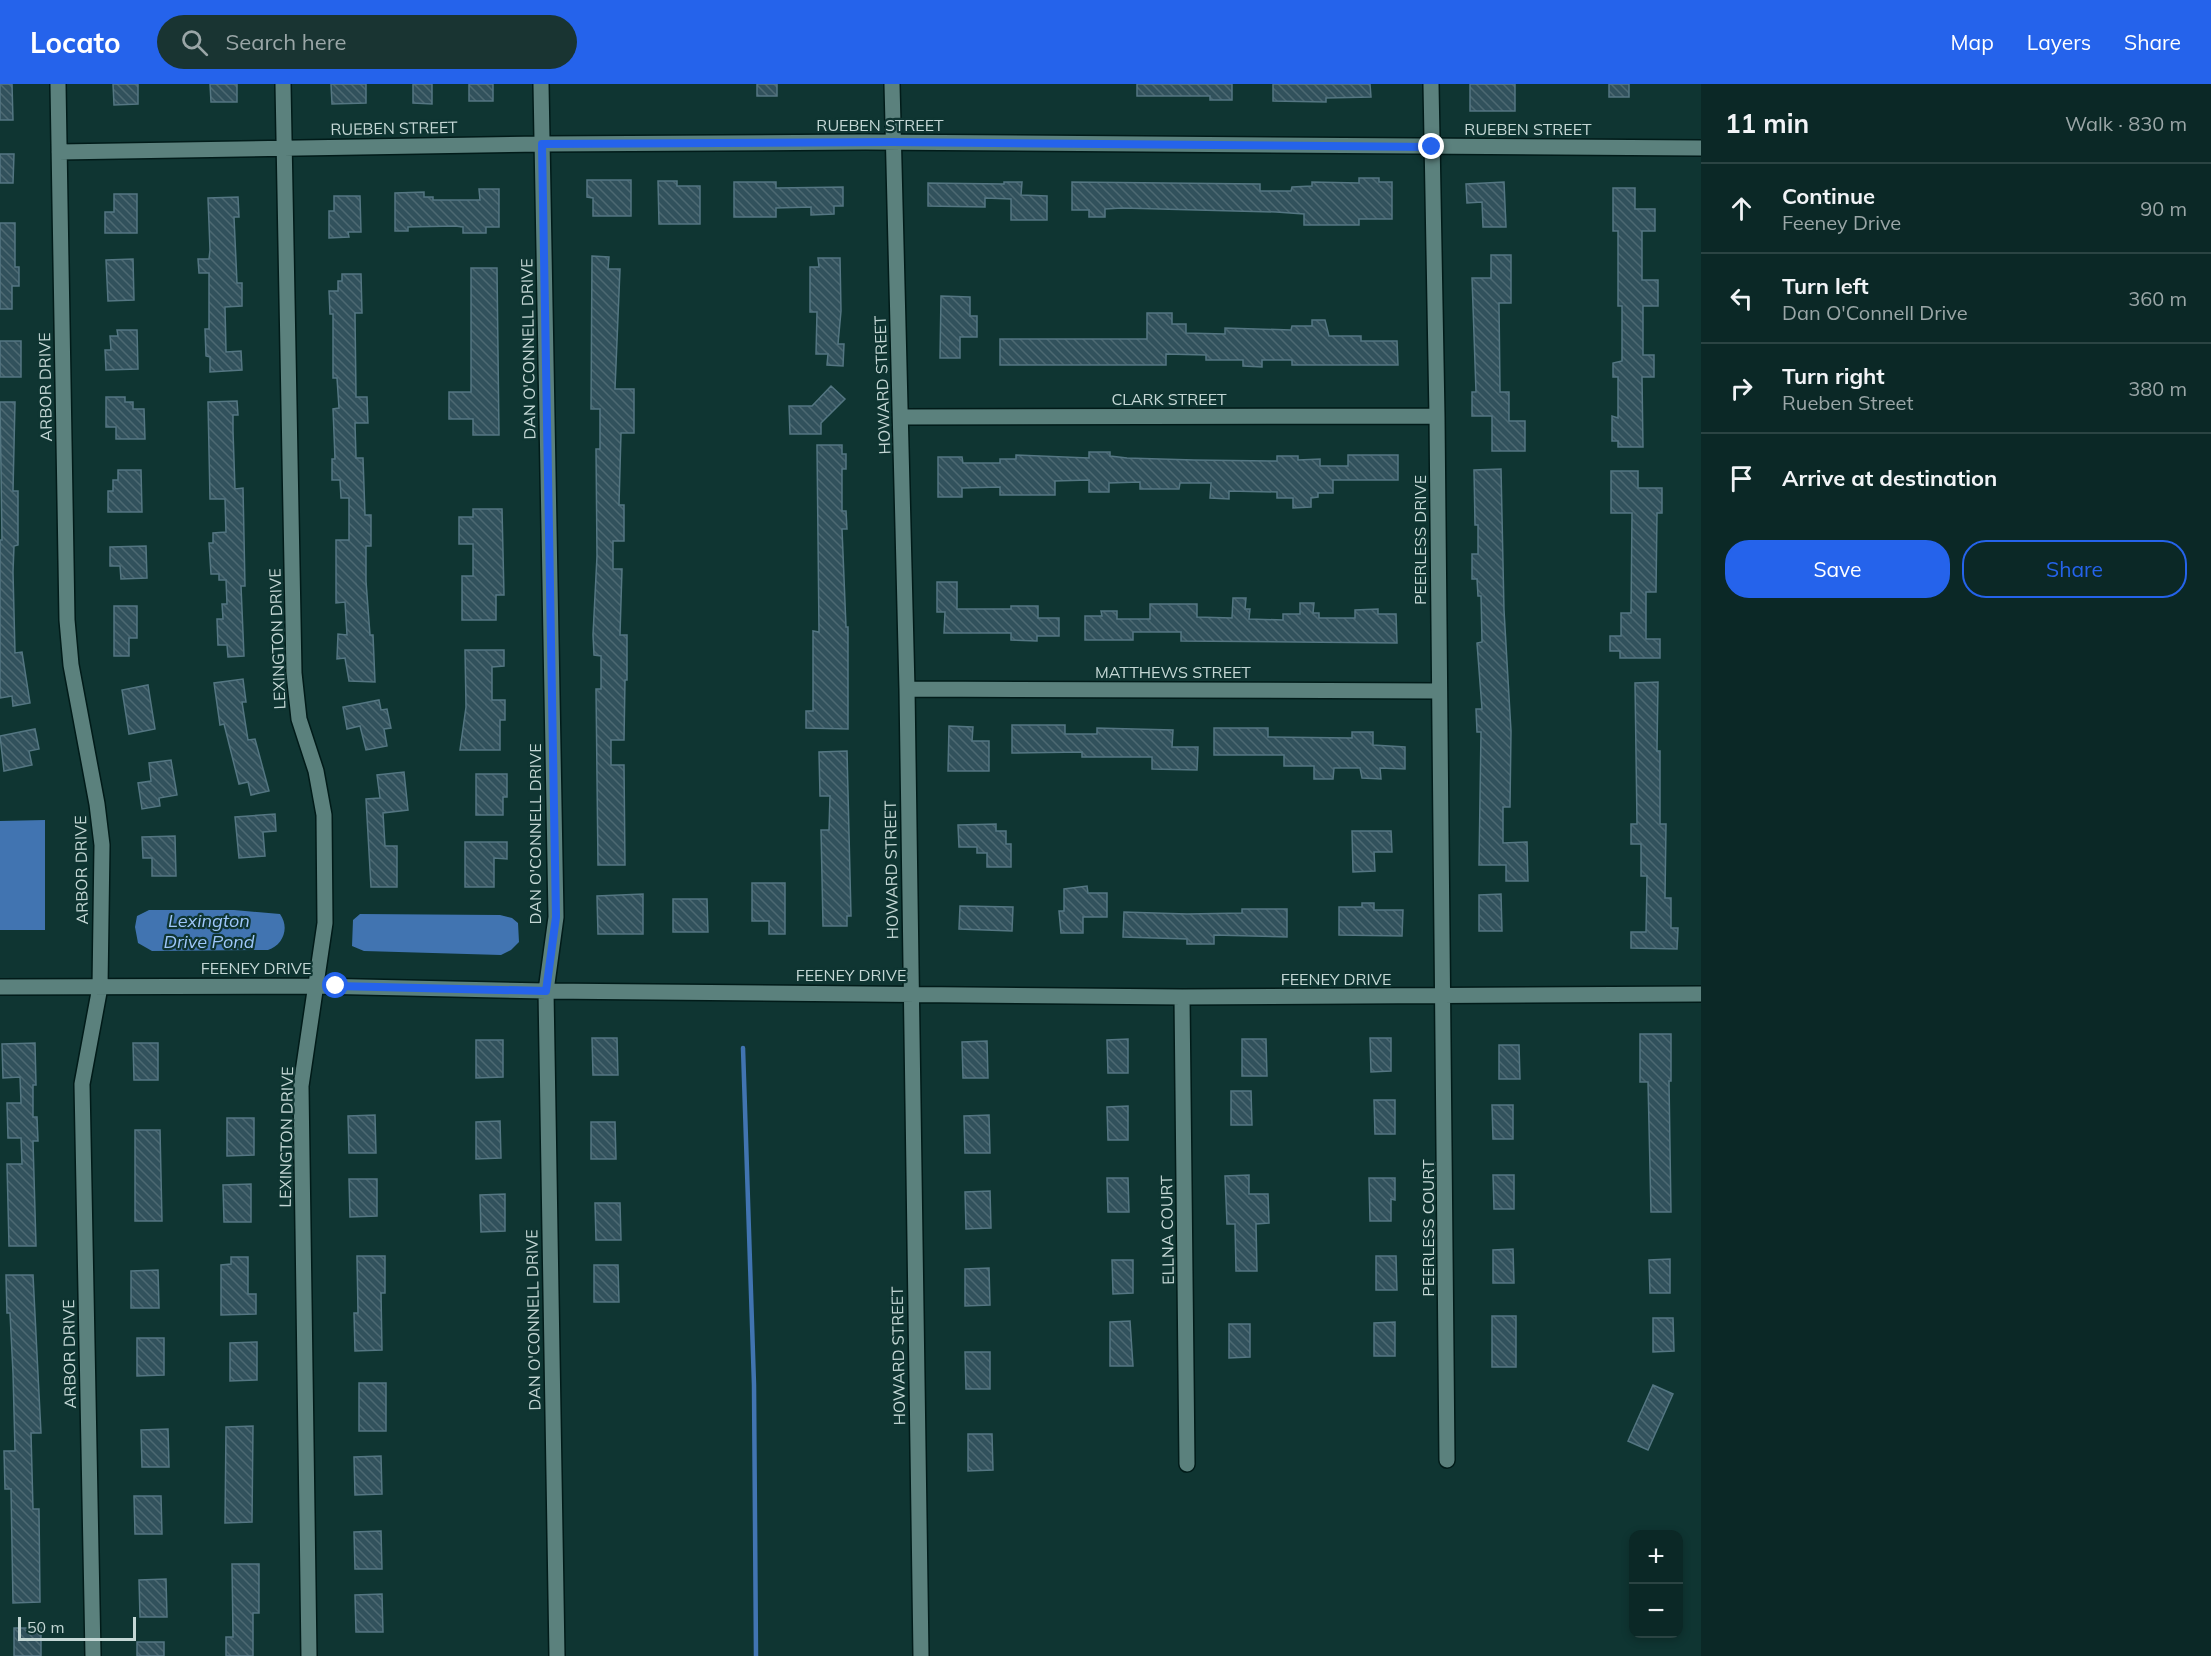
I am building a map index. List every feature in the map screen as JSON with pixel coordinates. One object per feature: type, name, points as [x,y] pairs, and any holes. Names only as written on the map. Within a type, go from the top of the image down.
[{"type":"street","name":"ARBOR DRIVE","points":[[58,84],[67,620],[71,666],[97,804],[102,845],[100,987],[82,1084],[93,1656]]},
{"type":"street","name":"LEXINGTON DRIVE","points":[[283,84],[294,673],[298,718],[316,771],[324,815],[325,923],[301,1086],[309,1656]]},
{"type":"street","name":"DAN O'CONNELL DRIVE","points":[[541,84],[556,917],[546,991],[557,1656]]},
{"type":"street","name":"HOWARD STREET","points":[[892,84],[907,689],[921,1656]]},
{"type":"street","name":"PEERLESS DRIVE","points":[[1431,84],[1444,996]]},
{"type":"street","name":"RUEBEN STREET","points":[[59,152],[542,144],[893,142],[1701,148]]},
{"type":"street","name":"CLARK STREET","points":[[901,417],[1437,416]]},
{"type":"street","name":"MATTHEWS STREET","points":[[907,689],[1439,691]]},
{"type":"street","name":"FEENEY DRIVE","points":[[0,987],[315,986],[546,991],[1182,997],[1701,994]]},
{"type":"street","name":"PEERLESS COURT","points":[[1444,996],[1447,1460]]},
{"type":"street","name":"ELLNA COURT","points":[[1182,997],[1187,1464]]},
{"type":"water","points":[[45,820],[45,930],[0,930],[0,821]]},
{"type":"water","name":"Lexington Drive Pond","points":[[149,910],[234,910],[280,914],[285,930],[278,944],[268,950],[152,951],[138,943],[135,927],[137,916]]},
{"type":"water","points":[[360,914],[500,915],[512,918],[518,923],[519,942],[511,950],[501,955],[364,951],[352,946],[353,920]]},
{"type":"building","points":[[0,84],[12,84],[13,120],[0,120]]},
{"type":"building","points":[[113,84],[138,84],[138,104],[114,105]]},
{"type":"building","points":[[210,84],[237,84],[237,102],[211,102]]},
{"type":"building","points":[[331,84],[366,84],[366,103],[332,104]]},
{"type":"building","points":[[413,84],[432,84],[432,104],[413,103]]},
{"type":"building","points":[[469,84],[493,84],[493,101],[469,101]]},
{"type":"building","points":[[757,84],[777,84],[777,96],[757,96]]},
{"type":"building","points":[[1137,84],[1232,84],[1232,100],[1210,100],[1210,96],[1137,96]]},
{"type":"building","points":[[1273,84],[1370,84],[1371,97],[1326,98],[1326,102],[1273,101]]},
{"type":"building","points":[[1470,84],[1515,84],[1515,111],[1470,111]]},
{"type":"building","points":[[1609,84],[1629,84],[1629,97],[1609,97]]},
{"type":"building","points":[[0,154],[14,154],[13,183],[0,183]]},
{"type":"building","points":[[1359,178],[1379,178],[1379,182],[1392,182],[1392,219],[1359,219],[1359,225],[1304,225],[1304,214],[1276,212],[1122,208],[1105,209],[1105,217],[1089,217],[1089,210],[1072,210],[1072,182],[1260,184],[1260,191],[1291,191],[1292,187],[1312,186],[1312,182],[1359,183]]},
{"type":"building","points":[[587,180],[631,180],[631,216],[593,216],[593,198],[587,197]]},
{"type":"building","points":[[658,181],[677,181],[677,186],[700,186],[700,224],[659,224]]},
{"type":"building","points":[[734,182],[776,182],[776,188],[843,187],[843,206],[834,206],[834,214],[811,215],[811,207],[776,208],[776,217],[734,217]]},
{"type":"building","points":[[1004,182],[1022,182],[1021,195],[1047,196],[1047,220],[1011,220],[1011,199],[985,198],[985,207],[928,206],[928,183],[1004,184]]},
{"type":"building","points":[[1504,182],[1506,227],[1483,227],[1482,202],[1467,203],[1466,184]]},
{"type":"building","points":[[1613,188],[1635,188],[1635,209],[1655,209],[1655,231],[1642,231],[1642,280],[1658,280],[1658,306],[1643,306],[1643,355],[1654,355],[1654,377],[1642,377],[1643,447],[1618,447],[1618,441],[1612,441],[1612,416],[1618,418],[1618,377],[1613,377],[1613,363],[1622,361],[1622,306],[1618,306],[1618,231],[1613,231]]},
{"type":"building","points":[[479,189],[499,189],[499,227],[486,227],[486,233],[463,233],[463,227],[455,226],[408,227],[408,231],[395,231],[395,193],[424,192],[424,197],[433,197],[433,200],[480,200]]},
{"type":"building","points":[[114,194],[137,194],[137,233],[105,233],[105,212],[114,212]]},
{"type":"building","points":[[334,196],[360,196],[361,232],[348,232],[349,237],[329,238],[329,211],[334,211]]},
{"type":"building","points":[[238,197],[239,217],[234,217],[237,283],[242,283],[242,306],[225,307],[226,352],[241,351],[242,370],[210,372],[210,357],[206,356],[205,329],[209,329],[209,273],[199,273],[198,259],[209,259],[208,198]]},
{"type":"building","points":[[0,223],[15,223],[15,267],[19,267],[19,286],[12,286],[12,309],[0,309]]},
{"type":"building","points":[[1491,255],[1511,255],[1511,303],[1499,303],[1500,392],[1509,392],[1509,421],[1525,421],[1525,451],[1492,451],[1492,416],[1472,416],[1472,392],[1476,392],[1472,278],[1491,278]]},
{"type":"building","points":[[592,256],[609,257],[608,269],[620,269],[615,389],[634,389],[634,433],[621,433],[619,505],[624,505],[624,541],[613,541],[613,569],[622,569],[620,635],[627,635],[624,740],[611,740],[611,765],[624,765],[625,865],[598,865],[596,689],[601,689],[601,656],[594,655],[593,635],[597,556],[596,449],[600,449],[600,409],[591,409]]},
{"type":"building","points":[[818,258],[840,258],[841,311],[838,344],[844,344],[843,366],[827,365],[828,354],[816,354],[817,312],[810,312],[810,267],[819,267]]},
{"type":"building","points":[[133,259],[134,300],[108,301],[106,260]]},
{"type":"building","points":[[471,268],[497,268],[499,435],[473,435],[473,419],[449,419],[449,392],[471,392]]},
{"type":"building","points":[[342,274],[361,274],[362,313],[355,313],[356,397],[367,397],[368,423],[355,423],[356,458],[363,458],[365,515],[371,515],[371,546],[366,546],[366,581],[370,635],[373,635],[375,682],[349,681],[345,658],[337,659],[338,634],[347,635],[345,602],[336,603],[336,540],[349,540],[349,498],[341,498],[340,480],[332,480],[332,459],[335,459],[333,409],[339,408],[337,378],[333,378],[333,314],[330,314],[329,291],[338,291],[338,281],[342,281]]},
{"type":"building","points":[[941,296],[970,297],[970,316],[977,316],[977,337],[960,337],[960,358],[940,358]]},
{"type":"building","points":[[1147,313],[1172,313],[1172,324],[1186,324],[1186,333],[1225,334],[1225,328],[1291,330],[1292,326],[1312,326],[1312,320],[1325,320],[1329,336],[1361,336],[1361,341],[1397,341],[1398,365],[1292,365],[1292,360],[1262,360],[1262,367],[1243,366],[1243,360],[1206,360],[1206,355],[1166,354],[1166,365],[1000,365],[1000,339],[1147,339]]},
{"type":"building","points":[[117,330],[137,330],[138,369],[106,370],[105,350],[111,350],[110,336],[118,336]]},
{"type":"building","points":[[0,341],[21,341],[21,377],[0,377]]},
{"type":"building","points":[[831,386],[845,399],[821,423],[821,434],[790,434],[789,406],[812,406]]},
{"type":"building","points":[[106,397],[125,397],[125,402],[133,402],[133,409],[144,409],[145,439],[116,439],[116,427],[106,427]]},
{"type":"building","points":[[237,401],[238,415],[233,415],[233,431],[235,489],[243,488],[245,586],[241,586],[244,656],[228,657],[227,645],[218,645],[217,619],[223,619],[222,604],[227,604],[226,580],[219,580],[219,574],[211,574],[209,543],[213,543],[213,533],[226,532],[225,499],[210,499],[208,402]]},
{"type":"building","points":[[0,402],[15,402],[13,491],[18,491],[18,545],[14,546],[13,572],[15,653],[22,652],[30,703],[13,706],[12,696],[0,698],[0,540],[2,540]]},
{"type":"building","points":[[817,445],[842,445],[842,454],[846,454],[846,469],[842,469],[842,511],[846,511],[847,529],[842,529],[846,627],[848,627],[848,729],[806,728],[806,711],[813,711],[813,631],[819,632]]},
{"type":"building","points":[[1089,452],[1110,452],[1110,456],[1127,458],[1194,460],[1277,461],[1277,456],[1298,456],[1298,460],[1320,459],[1320,466],[1348,466],[1348,455],[1398,455],[1398,480],[1333,480],[1333,493],[1318,493],[1318,497],[1311,498],[1311,507],[1293,508],[1293,498],[1277,498],[1277,492],[1229,491],[1229,499],[1210,498],[1211,483],[1180,483],[1179,489],[1140,489],[1140,482],[1109,483],[1109,492],[1089,492],[1089,480],[1055,481],[1055,495],[1000,495],[1000,487],[962,488],[962,497],[938,497],[938,457],[962,457],[963,463],[1000,463],[1000,459],[1016,459],[1016,455],[1089,458]]},
{"type":"building","points":[[1501,469],[1504,610],[1511,731],[1510,807],[1503,807],[1503,843],[1527,842],[1528,881],[1506,881],[1506,865],[1479,865],[1481,732],[1477,732],[1476,709],[1482,709],[1477,643],[1482,642],[1481,596],[1478,596],[1477,579],[1472,579],[1472,554],[1478,554],[1474,470]]},
{"type":"building","points":[[118,470],[141,470],[142,512],[108,512],[108,491],[113,491],[113,480],[118,480]]},
{"type":"building","points":[[1611,471],[1638,471],[1638,488],[1662,488],[1662,513],[1657,513],[1656,592],[1646,592],[1646,639],[1660,639],[1660,658],[1620,658],[1620,651],[1610,651],[1610,636],[1621,636],[1621,613],[1631,613],[1632,513],[1611,513]]},
{"type":"building","points":[[473,509],[502,509],[504,595],[496,595],[496,620],[462,620],[462,576],[473,576],[473,544],[459,544],[459,517],[473,517]]},
{"type":"building","points":[[146,546],[147,578],[121,579],[120,566],[110,566],[110,547]]},
{"type":"building","points":[[937,582],[957,582],[957,609],[1011,609],[1011,606],[1038,606],[1038,618],[1059,618],[1059,636],[1037,636],[1037,641],[1011,640],[1011,633],[944,633],[945,612],[937,612]]},
{"type":"building","points":[[1233,598],[1246,598],[1245,609],[1250,609],[1249,619],[1283,620],[1283,614],[1300,614],[1300,603],[1314,603],[1313,613],[1319,613],[1319,618],[1355,618],[1355,610],[1378,609],[1378,614],[1396,614],[1397,643],[1181,641],[1181,632],[1133,632],[1133,640],[1085,640],[1085,616],[1102,616],[1101,611],[1117,611],[1117,619],[1150,619],[1150,604],[1197,604],[1197,617],[1232,618]]},
{"type":"building","points":[[114,606],[137,606],[137,638],[129,638],[129,656],[114,656]]},
{"type":"building","points":[[465,650],[504,650],[504,666],[492,667],[492,700],[505,700],[505,720],[500,720],[500,750],[460,750],[466,707]]},
{"type":"building","points":[[243,679],[246,702],[242,702],[248,740],[255,739],[269,791],[251,795],[248,782],[239,784],[224,724],[220,725],[214,683]]},
{"type":"building","points":[[1658,682],[1657,751],[1660,751],[1660,824],[1666,824],[1665,898],[1671,898],[1671,928],[1678,928],[1677,949],[1631,948],[1631,932],[1646,932],[1647,876],[1641,876],[1641,844],[1631,844],[1631,824],[1637,824],[1635,683]]},
{"type":"building","points":[[148,685],[155,729],[129,734],[122,690]]},
{"type":"building","points":[[379,700],[381,710],[387,709],[391,728],[384,729],[387,746],[366,750],[360,726],[347,729],[343,707]]},
{"type":"building","points":[[1012,725],[1065,725],[1065,734],[1097,734],[1097,728],[1173,730],[1172,747],[1198,747],[1197,770],[1152,769],[1152,757],[1082,757],[1082,752],[1012,753]]},
{"type":"building","points":[[949,726],[973,727],[972,741],[989,741],[989,771],[948,771]]},
{"type":"building","points":[[1214,728],[1268,728],[1268,737],[1352,738],[1352,732],[1373,732],[1373,745],[1405,747],[1405,769],[1380,768],[1381,779],[1362,778],[1360,768],[1334,768],[1333,779],[1314,779],[1314,766],[1284,766],[1284,755],[1214,755]]},
{"type":"building","points":[[35,729],[39,749],[29,751],[32,765],[4,771],[0,736]]},
{"type":"building","points":[[847,751],[851,916],[847,916],[847,926],[823,926],[821,830],[829,830],[830,796],[820,796],[819,752]]},
{"type":"building","points":[[171,760],[177,795],[159,798],[160,806],[142,809],[138,783],[151,781],[149,763]]},
{"type":"building","points":[[404,772],[408,810],[383,813],[385,846],[397,846],[397,887],[371,887],[366,799],[380,798],[377,775]]},
{"type":"building","points":[[476,774],[507,774],[507,797],[503,797],[503,815],[476,815]]},
{"type":"building","points":[[275,814],[276,831],[263,832],[265,856],[239,858],[235,817]]},
{"type":"building","points":[[996,824],[996,831],[1006,831],[1006,844],[1011,844],[1011,867],[987,867],[987,853],[977,853],[977,847],[959,847],[958,825]]},
{"type":"building","points":[[1352,831],[1391,831],[1392,852],[1374,852],[1375,871],[1353,872]]},
{"type":"building","points":[[175,836],[176,876],[152,876],[152,858],[143,858],[142,837]]},
{"type":"building","points":[[465,842],[507,842],[507,859],[494,858],[494,887],[465,887]]},
{"type":"building","points":[[752,883],[785,883],[785,934],[769,934],[769,921],[752,921]]},
{"type":"building","points":[[1087,886],[1088,893],[1107,893],[1107,917],[1083,917],[1083,933],[1061,933],[1059,911],[1064,911],[1064,889]]},
{"type":"building","points":[[643,894],[643,934],[598,934],[597,896]]},
{"type":"building","points":[[1501,894],[1502,931],[1479,931],[1479,895]]},
{"type":"building","points":[[673,899],[707,899],[708,932],[673,932]]},
{"type":"building","points":[[1362,903],[1374,903],[1374,910],[1403,910],[1402,936],[1339,935],[1339,907],[1362,907]]},
{"type":"building","points":[[960,906],[1013,907],[1012,931],[959,929]]},
{"type":"building","points":[[1242,909],[1287,909],[1287,937],[1214,935],[1214,944],[1187,944],[1187,939],[1123,937],[1124,912],[1242,913]]},
{"type":"building","points":[[1640,1034],[1671,1034],[1671,1081],[1669,1081],[1671,1212],[1651,1212],[1648,1082],[1640,1082]]},
{"type":"building","points":[[592,1038],[617,1038],[618,1075],[593,1075]]},
{"type":"building","points":[[1370,1038],[1391,1038],[1391,1071],[1371,1072]]},
{"type":"building","points":[[1128,1039],[1128,1073],[1108,1073],[1107,1040]]},
{"type":"building","points":[[1242,1039],[1266,1039],[1267,1076],[1242,1076]]},
{"type":"building","points":[[476,1040],[503,1040],[503,1077],[476,1078]]},
{"type":"building","points":[[987,1041],[988,1078],[963,1078],[962,1042]]},
{"type":"building","points":[[35,1043],[36,1085],[33,1085],[33,1117],[37,1117],[38,1141],[33,1141],[36,1246],[9,1246],[7,1164],[22,1164],[21,1138],[8,1138],[7,1103],[21,1103],[20,1077],[3,1078],[2,1044]]},
{"type":"building","points":[[133,1043],[158,1043],[158,1080],[134,1080]]},
{"type":"building","points":[[1499,1045],[1519,1045],[1520,1079],[1499,1079]]},
{"type":"building","points":[[1231,1091],[1251,1091],[1252,1125],[1231,1125]]},
{"type":"building","points":[[1374,1100],[1395,1100],[1395,1134],[1375,1134]]},
{"type":"building","points":[[1492,1105],[1513,1105],[1513,1139],[1493,1139]]},
{"type":"building","points":[[1128,1106],[1128,1140],[1108,1140],[1107,1107]]},
{"type":"building","points":[[375,1115],[376,1153],[349,1153],[348,1116]]},
{"type":"building","points":[[989,1115],[990,1153],[965,1153],[964,1116]]},
{"type":"building","points":[[227,1118],[254,1118],[254,1155],[227,1156]]},
{"type":"building","points":[[500,1121],[501,1158],[476,1159],[476,1122]]},
{"type":"building","points":[[591,1122],[615,1122],[616,1159],[591,1159]]},
{"type":"building","points":[[135,1130],[160,1130],[162,1221],[135,1221]]},
{"type":"building","points":[[1249,1175],[1249,1194],[1268,1194],[1269,1223],[1256,1224],[1257,1271],[1236,1271],[1235,1224],[1227,1224],[1225,1176]]},
{"type":"building","points":[[1493,1175],[1514,1175],[1514,1209],[1494,1209]]},
{"type":"building","points":[[1107,1178],[1128,1178],[1129,1212],[1108,1212]]},
{"type":"building","points":[[1369,1178],[1395,1178],[1395,1200],[1391,1199],[1391,1221],[1370,1221]]},
{"type":"building","points":[[349,1179],[377,1179],[377,1216],[350,1217]]},
{"type":"building","points":[[251,1184],[251,1222],[224,1222],[223,1185]]},
{"type":"building","points":[[990,1191],[991,1228],[966,1229],[965,1192]]},
{"type":"building","points":[[505,1194],[505,1231],[481,1232],[480,1195]]},
{"type":"building","points":[[595,1203],[620,1203],[621,1240],[596,1240]]},
{"type":"building","points":[[1513,1249],[1514,1283],[1493,1283],[1493,1250]]},
{"type":"building","points":[[357,1256],[385,1256],[385,1293],[381,1293],[382,1350],[355,1351],[354,1313],[358,1313]]},
{"type":"building","points":[[1376,1256],[1396,1256],[1397,1290],[1376,1290]]},
{"type":"building","points":[[231,1257],[248,1257],[248,1294],[256,1294],[256,1314],[221,1315],[221,1265],[231,1264]]},
{"type":"building","points":[[1670,1259],[1670,1293],[1650,1293],[1649,1260]]},
{"type":"building","points":[[1112,1260],[1133,1260],[1133,1293],[1113,1294]]},
{"type":"building","points":[[594,1265],[618,1265],[619,1302],[594,1302]]},
{"type":"building","points":[[989,1268],[990,1305],[965,1306],[965,1269]]},
{"type":"building","points":[[158,1270],[159,1308],[131,1308],[131,1271]]},
{"type":"building","points":[[6,1275],[33,1275],[41,1433],[31,1433],[33,1509],[39,1509],[40,1602],[13,1603],[11,1489],[5,1489],[4,1451],[15,1451],[10,1313],[7,1313]]},
{"type":"building","points":[[1492,1316],[1516,1316],[1516,1367],[1492,1367]]},
{"type":"building","points":[[1653,1318],[1673,1318],[1674,1351],[1653,1352]]},
{"type":"building","points":[[1130,1321],[1133,1366],[1110,1366],[1110,1322]]},
{"type":"building","points":[[1395,1322],[1395,1356],[1374,1356],[1374,1323]]},
{"type":"building","points":[[1229,1324],[1250,1324],[1250,1357],[1229,1358]]},
{"type":"building","points":[[137,1338],[164,1338],[164,1375],[137,1376]]},
{"type":"building","points":[[257,1342],[257,1380],[230,1381],[230,1343]]},
{"type":"building","points":[[965,1352],[990,1352],[990,1389],[966,1389]]},
{"type":"building","points":[[359,1383],[386,1383],[386,1431],[359,1431]]},
{"type":"building","points":[[1653,1385],[1673,1394],[1648,1450],[1628,1441]]},
{"type":"building","points":[[253,1426],[252,1522],[225,1523],[226,1427]]},
{"type":"building","points":[[168,1429],[169,1467],[142,1467],[141,1430]]},
{"type":"building","points":[[968,1434],[992,1434],[993,1470],[968,1471]]},
{"type":"building","points":[[381,1456],[382,1494],[355,1495],[354,1457]]},
{"type":"building","points":[[134,1496],[161,1496],[162,1534],[135,1534]]},
{"type":"building","points":[[381,1531],[382,1569],[355,1569],[354,1532]]},
{"type":"building","points":[[232,1564],[259,1564],[259,1613],[253,1613],[253,1656],[226,1656],[226,1637],[233,1637]]},
{"type":"building","points":[[166,1579],[167,1617],[140,1617],[139,1580]]},
{"type":"building","points":[[382,1594],[383,1632],[356,1632],[355,1595]]},
{"type":"building","points":[[14,1628],[41,1628],[41,1656],[14,1656]]},
{"type":"building","points":[[137,1642],[164,1642],[164,1656],[137,1656]]},
{"type":"waterway","points":[[743,1048],[754,1385],[756,1656]]},
{"type":"route","points":[[336,986],[546,991],[556,917],[542,144],[893,142],[1432,147]]}]
